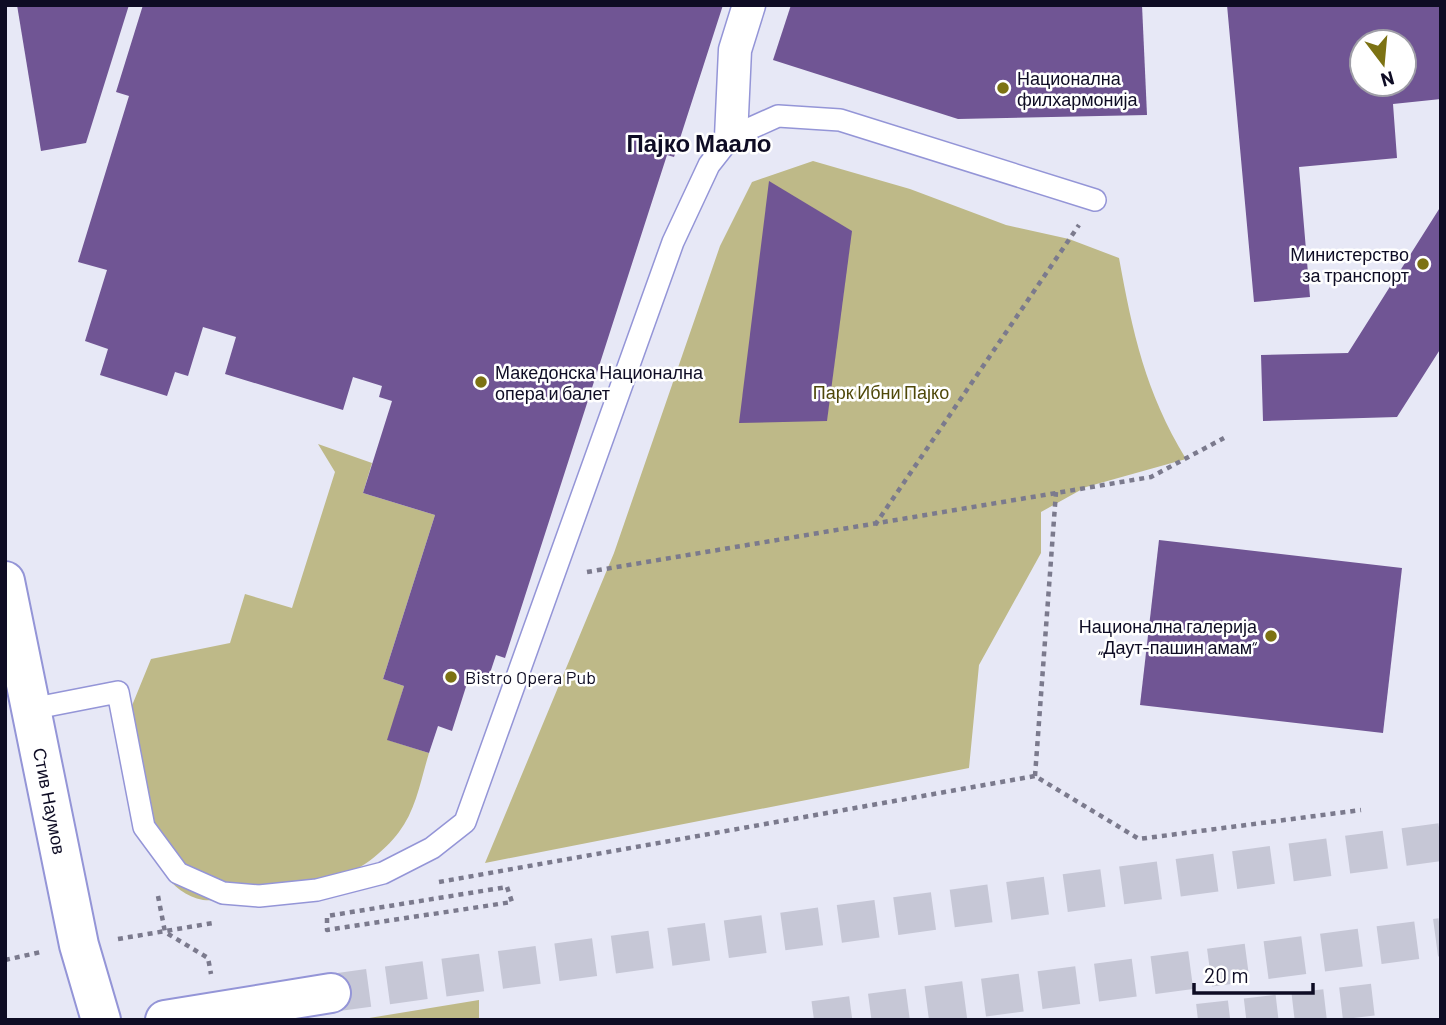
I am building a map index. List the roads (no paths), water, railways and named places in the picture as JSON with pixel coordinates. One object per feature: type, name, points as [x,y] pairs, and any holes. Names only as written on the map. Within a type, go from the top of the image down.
[{"type":"street","points":[[731,137],[735,50],[748,5]]},
{"type":"street","name":"Стив Наумов","points":[[5,581],[79,945],[101,1020]]},
{"type":"street","points":[[164,1020],[331,993]]},
{"type":"lane","points":[[31,709],[118,692],[144,827],[178,873],[223,893],[259,896],[317,890],[383,873],[432,848],[465,822],[673,242],[709,165],[731,137],[778,116],[839,120],[1095,200]]},
{"type":"tunnel","points":[[331,993],[1441,842]]},
{"type":"tunnel","points":[[814,1020],[1441,937]]},
{"type":"tunnel","points":[[1198,1020],[1378,999]]},
{"type":"place","name":"Национална филхармонија","points":[[1003,88]]},
{"type":"place","name":"Министерство за транспорт","points":[[1423,264]]},
{"type":"place","name":"Македонска Национална опера и балет","points":[[481,382]]},
{"type":"place","name":"Национална галерија „Даут-пашин амам“","points":[[1271,636]]},
{"type":"place","name":"Bistro Opera Pub","points":[[451,677]]},
{"type":"district","name":"Пајко Маало","points":[[699,142]]},
{"type":"park label","name":"Парк Ибни Пајко","points":[[881,392]]}]
